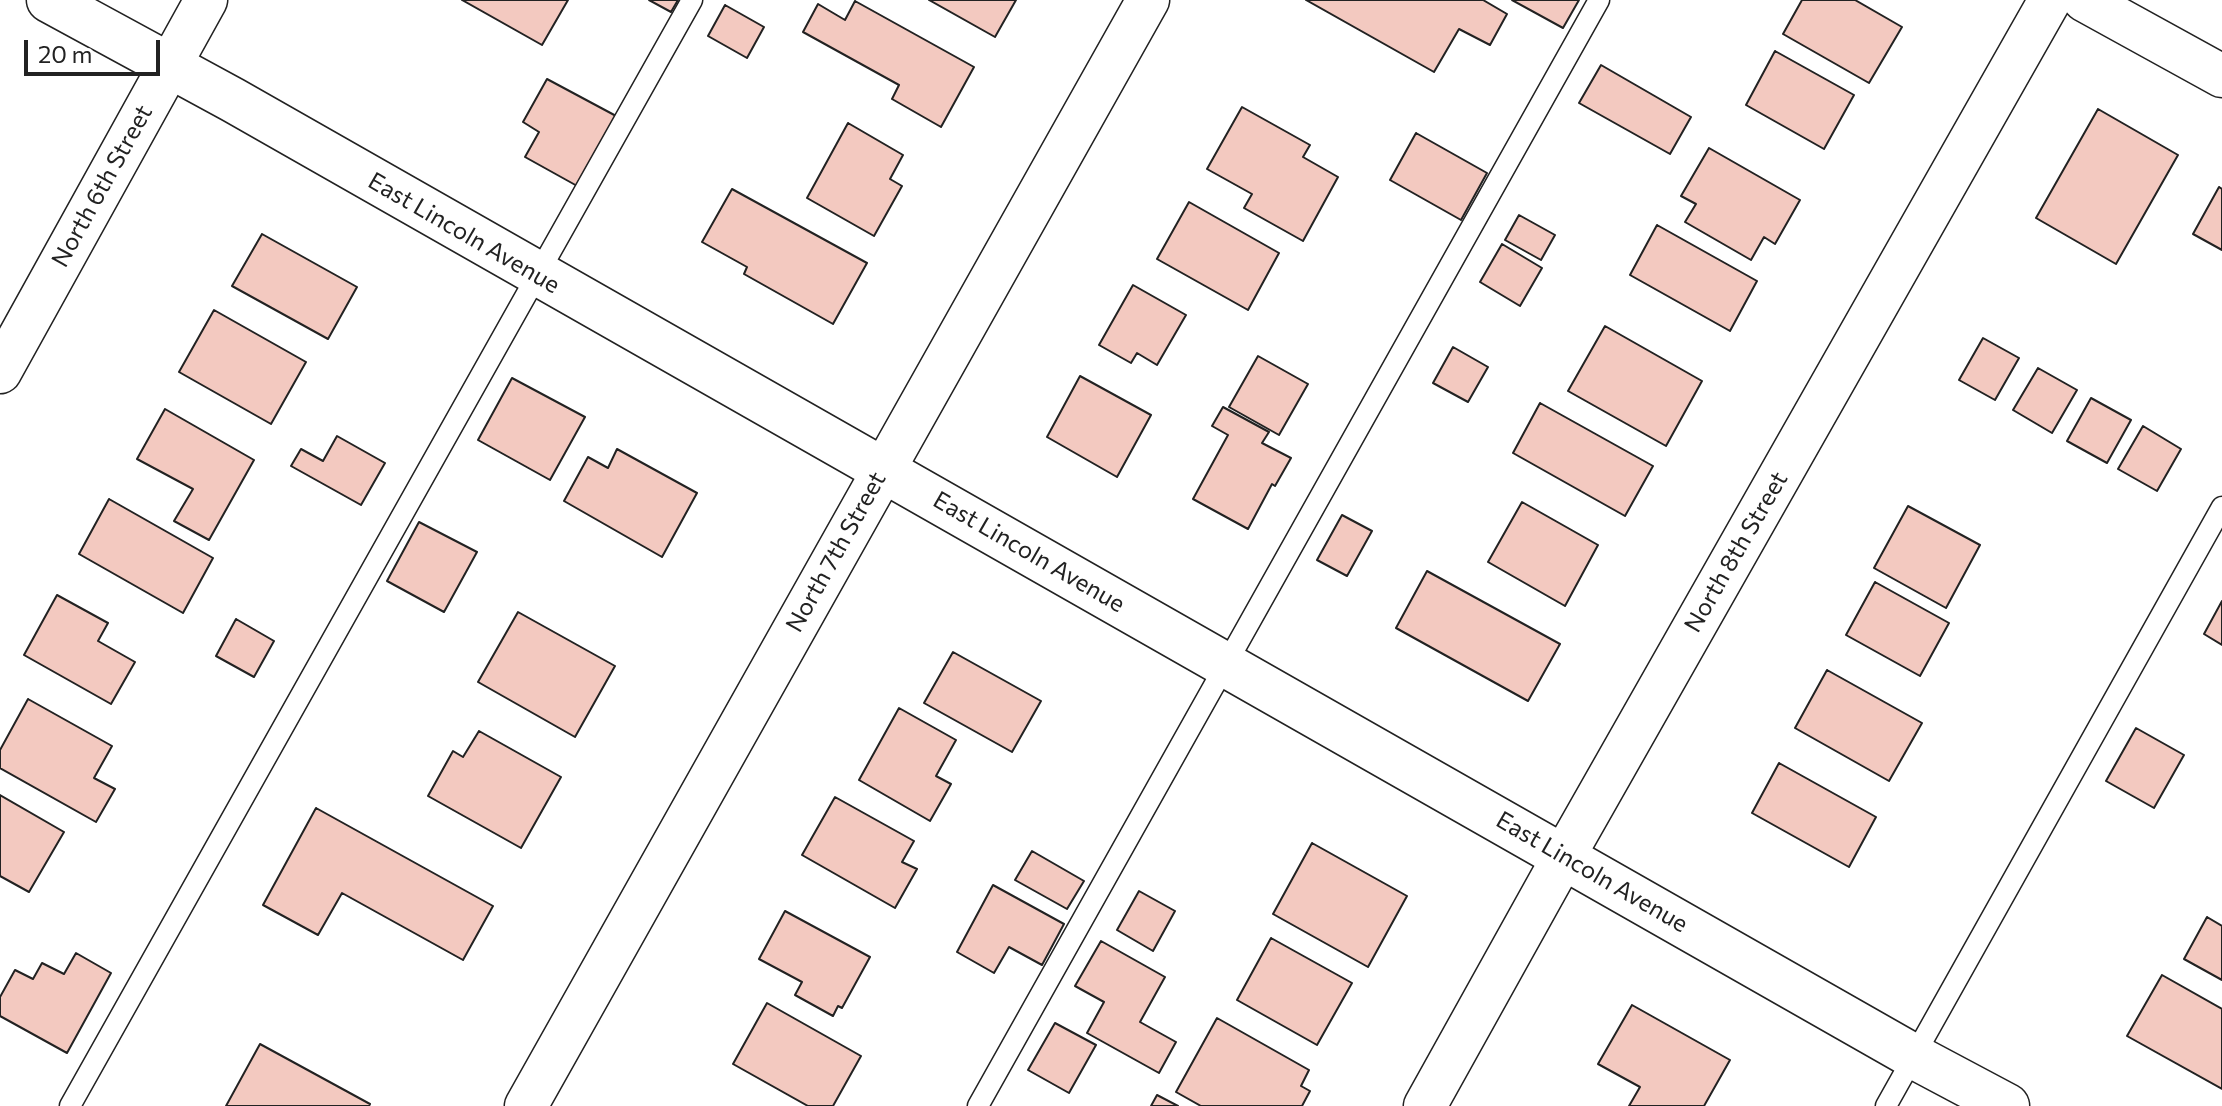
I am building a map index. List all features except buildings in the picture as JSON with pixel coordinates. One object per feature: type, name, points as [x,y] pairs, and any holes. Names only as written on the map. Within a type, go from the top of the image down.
[{"type":"street","name":"East Lincoln Avenue","points":[[49,0],[168,64],[1913,1056],[2007,1106]]},
{"type":"street","name":"North 6th Street","points":[[0,372],[206,0]]},
{"type":"street","name":"North 7th Street","points":[[526,1106],[1148,0]]},
{"type":"street","name":"North 8th Street","points":[[1425,1106],[2050,0]]},
{"type":"street","points":[[2107,5],[2222,76]]},
{"type":"lane","points":[[70,1106],[692,0]]},
{"type":"lane","points":[[978,1106],[1599,0]]},
{"type":"lane","points":[[1886,1106],[2222,507]]}]
